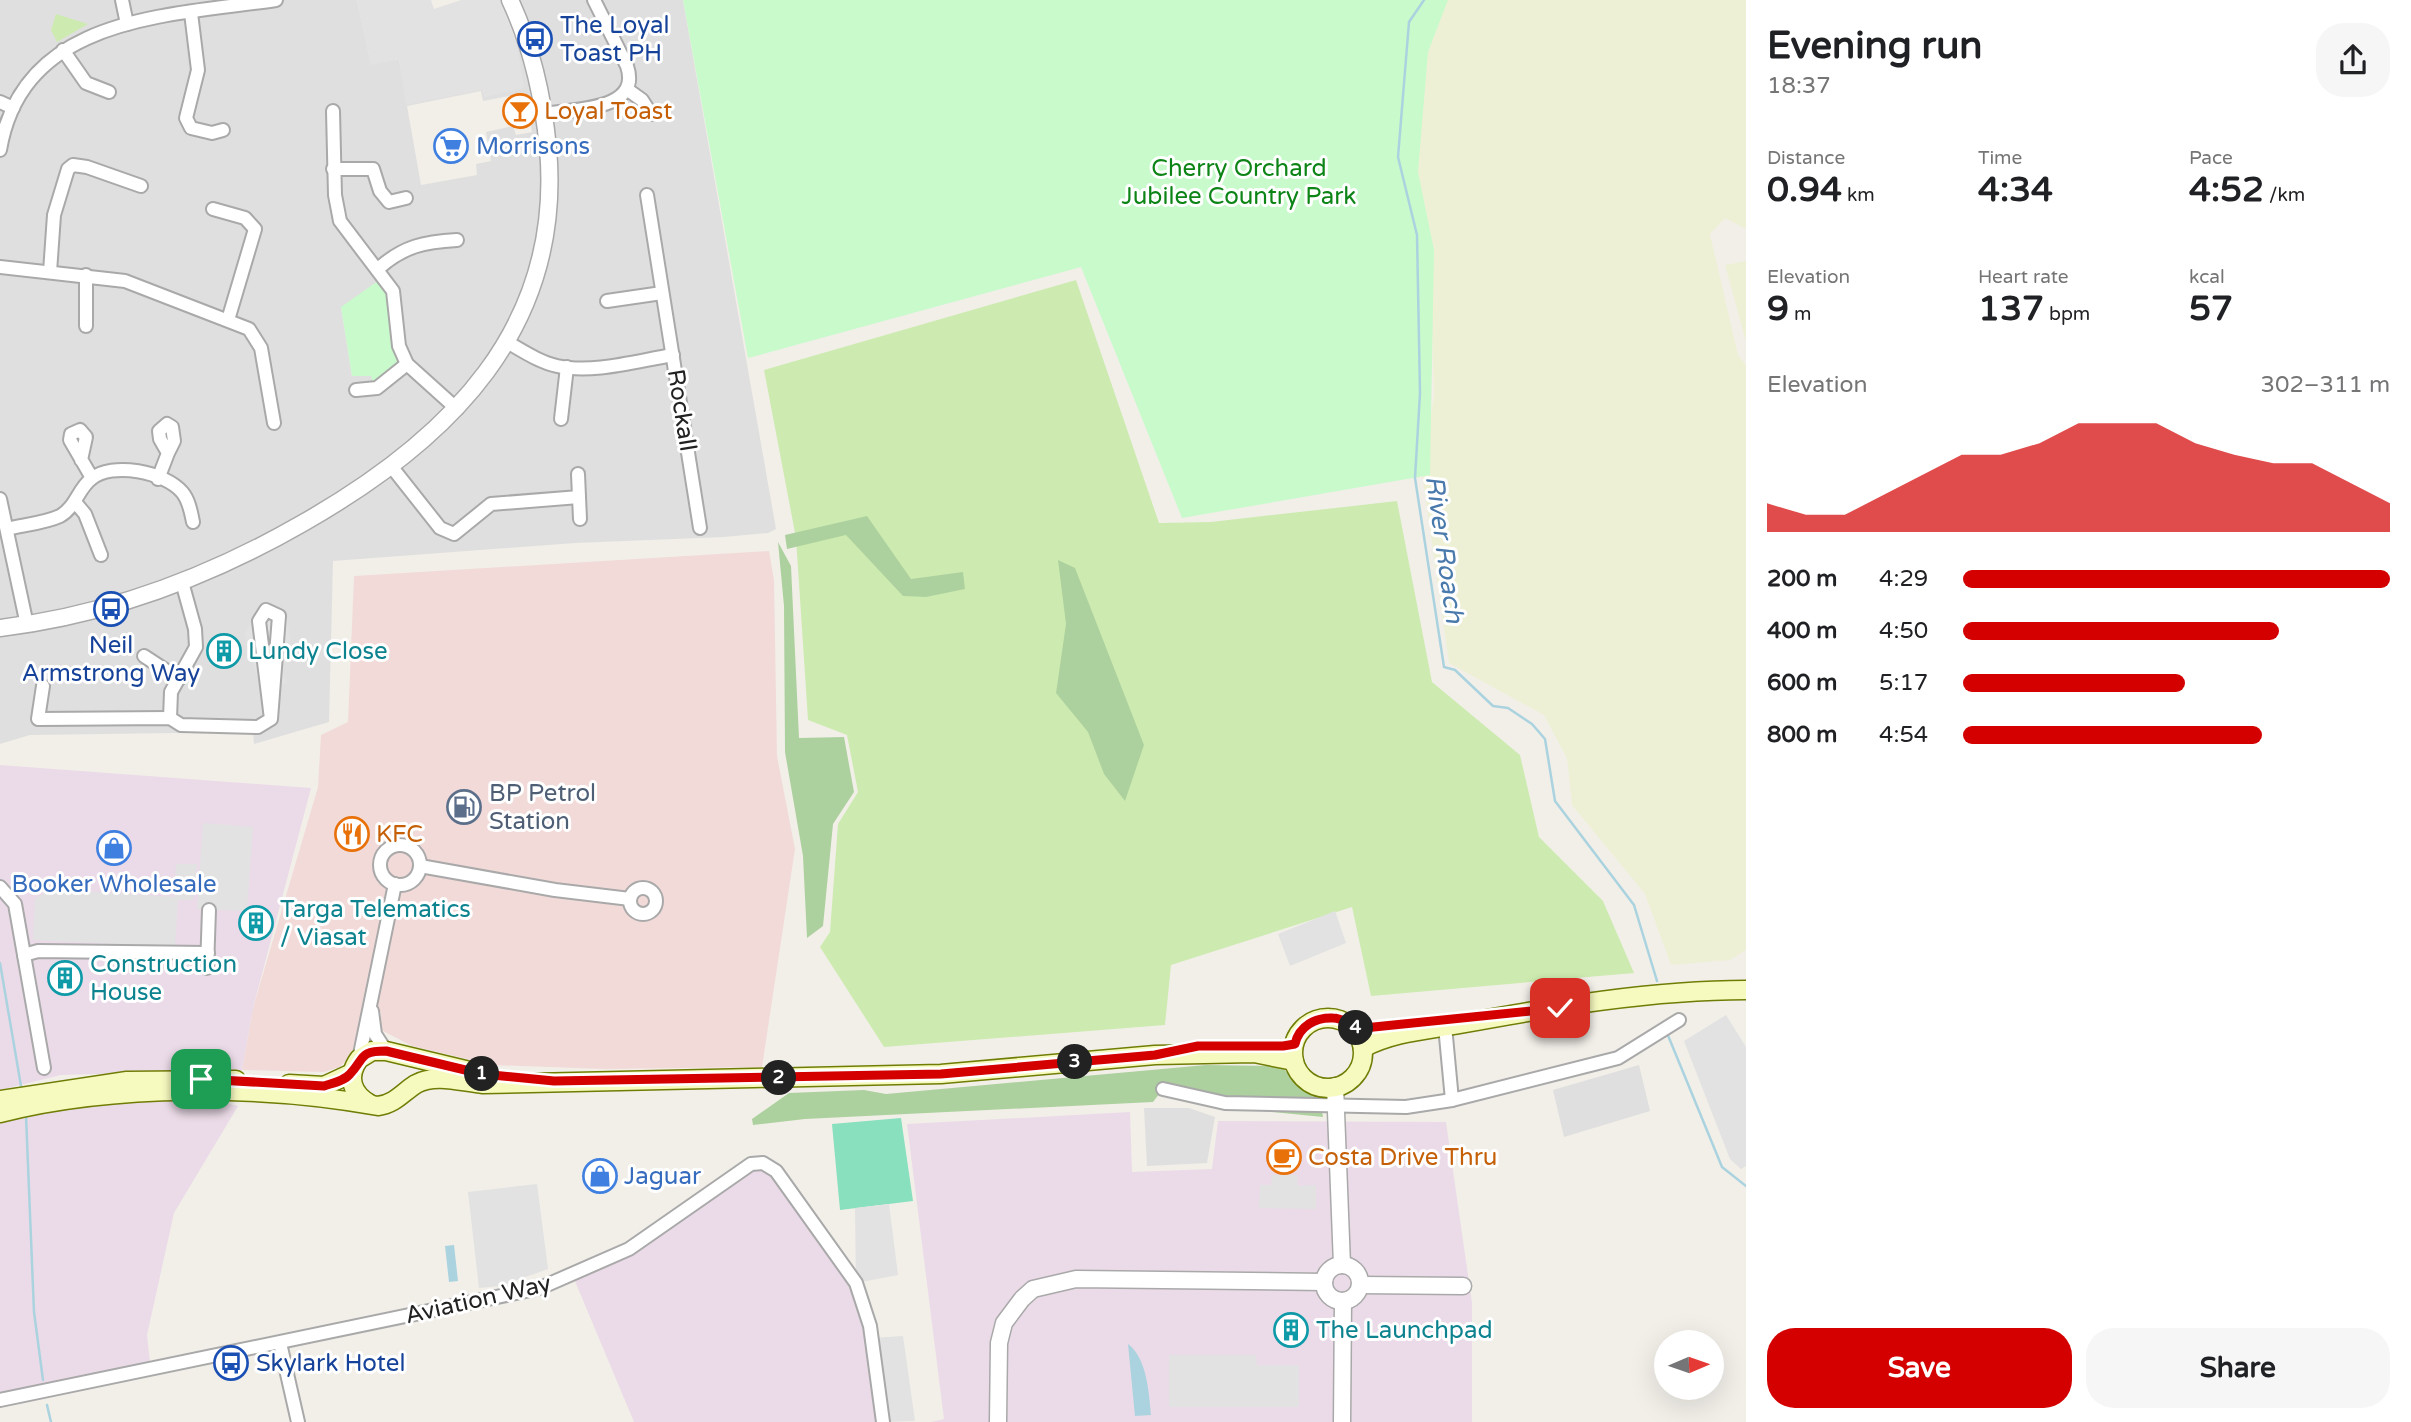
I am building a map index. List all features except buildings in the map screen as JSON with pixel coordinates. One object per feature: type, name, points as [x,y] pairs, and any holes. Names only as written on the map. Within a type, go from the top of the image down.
[{"type":"main road","points":[[1363,1048],[1382,1038],[1482,1018],[1705,990],[1746,990]]},
{"type":"main road","points":[[1353,1028],[1363,1048],[1358,1070],[1350,1079],[1335,1086],[1317,1086],[1307,1080],[1295,1052],[1302,1029],[1311,1022],[1334,1018],[1353,1028],[1471,1015],[1482,1018]]},
{"type":"main road","points":[[0,1100],[75,1086],[152,1080],[219,1079],[324,1086],[355,1066],[372,1051],[389,1052],[482,1074],[554,1081]]},
{"type":"main road","points":[[389,1052],[406,1071],[405,1087],[399,1097]]},
{"type":"main road","points":[[0,1113],[60,1101],[220,1091],[386,1105],[418,1083],[433,1078],[483,1084],[941,1074],[1155,1055],[1295,1052]]},
{"type":"main road","points":[[355,1066],[356,1094],[370,1104]]},
{"type":"street","points":[[122,0],[127,23]]},
{"type":"street","points":[[0,150],[13,108],[38,71],[63,50],[98,32],[127,23],[191,13],[217,4],[276,0]]},
{"type":"street","points":[[0,628],[100,610],[182,582],[267,543],[328,509],[391,466],[433,433],[489,371],[507,342],[536,280],[545,244],[550,186],[544,114],[528,45],[510,0]]},
{"type":"street","points":[[544,114],[607,103],[623,96],[628,90],[631,78],[627,66],[594,0]]},
{"type":"street","points":[[191,13],[198,70],[187,111],[187,123],[202,132],[223,130]]},
{"type":"street","points":[[63,50],[86,83],[109,92]]},
{"type":"street","points":[[628,90],[642,100],[651,114]]},
{"type":"street","points":[[0,102],[13,108]]},
{"type":"street","points":[[332,111],[336,205],[343,227],[379,268],[393,291],[399,346],[407,364],[457,409]]},
{"type":"street","points":[[50,272],[54,215],[68,169],[73,165],[87,167],[141,186]]},
{"type":"street","points":[[333,169],[373,169],[380,191],[389,202],[406,198]]},
{"type":"street","points":[[647,195],[673,355]]},
{"type":"street","points":[[213,209],[246,218],[255,229],[228,320]]},
{"type":"street","points":[[379,268],[403,249],[415,244],[457,240]]},
{"type":"street","points":[[0,267],[125,281],[249,329],[258,340],[274,423]]},
{"type":"street","points":[[86,275],[86,326]]},
{"type":"street","points":[[607,301],[662,293]]},
{"type":"street","name":"Rockall","points":[[507,342],[545,362],[567,368],[594,367],[673,355],[700,528]]},
{"type":"street","points":[[356,390],[377,388],[407,364]]},
{"type":"street","points":[[561,419],[567,368]]},
{"type":"street","points":[[158,478],[168,453]]},
{"type":"street","points":[[81,460],[92,478]]},
{"type":"street","points":[[391,466],[435,522],[448,534],[461,530],[491,504],[579,497]]},
{"type":"street","points":[[7,529],[55,517],[75,502],[92,478],[122,468],[158,478],[182,492],[193,522]]},
{"type":"street","points":[[578,474],[580,519]]},
{"type":"street","points":[[0,499],[27,625]]},
{"type":"street","points":[[75,502],[85,514],[101,555]]},
{"type":"street","points":[[0,572],[14,569]]},
{"type":"street","points":[[170,718],[171,692],[194,653],[197,639],[182,582]]},
{"type":"street","points":[[266,610],[279,616],[271,719],[258,621],[266,610]]},
{"type":"street","points":[[144,656],[179,679]]},
{"type":"street","points":[[43,686],[38,719],[170,718],[181,725],[258,727],[271,719]]},
{"type":"street","points":[[398,845],[410,847],[418,855],[420,866],[412,881],[395,884],[381,872],[381,859],[387,849],[398,845]]},
{"type":"street","points":[[420,866],[555,890],[630,899]]},
{"type":"street","points":[[355,1066],[395,884]]},
{"type":"street","points":[[0,887],[16,904],[44,1068]]},
{"type":"street","points":[[207,968],[209,910]]},
{"type":"street","points":[[24,955],[38,951],[208,953]]},
{"type":"street","points":[[371,1000],[375,1034],[389,1052]]},
{"type":"street","points":[[1163,1088],[1225,1103],[1406,1108],[1452,1100],[1618,1058],[1679,1020]]},
{"type":"street","points":[[1445,1027],[1452,1100]]},
{"type":"street","points":[[1335,1086],[1342,1265]]},
{"type":"street","name":"Aviation Way","points":[[0,1401],[541,1288],[629,1249],[751,1164],[763,1163],[776,1171],[856,1283],[870,1326],[883,1422]]},
{"type":"street","points":[[1342,1265],[1357,1274],[1360,1286],[1354,1296],[1343,1301],[1328,1294],[1324,1282],[1331,1268],[1342,1265]]},
{"type":"street","points":[[998,1422],[999,1343],[1004,1323],[1022,1298],[1033,1289],[1076,1279],[1324,1282]]},
{"type":"street","points":[[1360,1286],[1463,1286]]},
{"type":"street","points":[[1342,1422],[1343,1301]]},
{"type":"street","points":[[280,1343],[298,1422]]},
{"type":"shaded area","points":[[0,0],[357,0],[371,64],[399,59],[407,104],[483,89],[485,97],[516,40],[499,0],[683,0],[776,529],[768,533],[724,537],[575,543],[333,561],[329,722],[254,744],[253,733],[175,733],[30,735],[0,744]],"holes":[[[481,91],[483,101],[525,93],[532,132],[516,135],[513,126],[486,132],[491,161],[476,164],[477,175],[421,185],[407,106]],[[341,307],[377,387],[371,375],[352,376]]]},
{"type":"shaded area","points":[[357,0],[431,0],[434,9],[461,0],[499,0],[516,40],[524,88],[485,97],[483,89],[406,105],[399,59],[371,65]]},
{"type":"shaded area","points":[[769,551],[774,580],[777,756],[795,849],[762,1067],[605,1069],[492,1065],[412,1046],[381,1030],[381,1013],[371,1001],[363,1005],[352,1054],[340,1067],[324,1072],[242,1070],[253,1008],[318,787],[321,735],[348,722],[354,576]]},
{"type":"shaded area","points":[[270,608],[287,617],[291,643],[284,646],[287,662],[281,665],[287,683],[279,685],[280,692],[263,699],[245,634],[256,613]]},
{"type":"shaded area","points":[[0,765],[311,788],[253,1008],[242,1070],[61,1075],[0,1090]]},
{"type":"shaded area","points":[[203,823],[253,827],[247,911],[197,909]]},
{"type":"shaded area","points":[[176,864],[197,864],[193,900],[178,900],[175,947],[33,940],[35,899],[50,889],[174,897]]},
{"type":"shaded area","points":[[1335,911],[1346,943],[1290,966],[1278,934]]},
{"type":"shaded area","points":[[1726,1015],[1746,1047],[1746,1166],[1741,1169],[1730,1159],[1684,1041]]},
{"type":"shaded area","points":[[1639,1065],[1650,1111],[1564,1137],[1553,1090]]},
{"type":"shaded area","points":[[201,1097],[238,1106],[174,1213],[147,1335],[151,1371],[0,1400],[0,1120],[123,1099]]},
{"type":"shaded area","points":[[1144,1108],[1189,1108],[1215,1117],[1207,1163],[1147,1166]]},
{"type":"shaded area","points":[[1130,1112],[1132,1172],[1212,1169],[1218,1121],[1446,1122],[1472,1303],[1472,1422],[931,1422],[944,1419],[907,1124]]},
{"type":"shaded area","points":[[763,1163],[856,1283],[883,1422],[634,1422],[572,1274],[629,1249]]},
{"type":"shaded area","points":[[1272,1175],[1297,1175],[1298,1186],[1316,1185],[1316,1209],[1259,1208],[1260,1185],[1271,1185]]},
{"type":"shaded area","points":[[537,1184],[548,1269],[500,1286],[479,1288],[468,1192]]},
{"type":"shaded area","points":[[889,1204],[898,1275],[856,1283],[855,1208]]},
{"type":"shaded area","points":[[903,1336],[915,1421],[883,1422],[872,1338]]},
{"type":"shaded area","points":[[1169,1355],[1256,1355],[1257,1365],[1299,1365],[1299,1407],[1169,1407]]},
{"type":"green space","name":"Cherry Orchard Jubilee Country Park","points":[[683,0],[1448,0],[1428,52],[1418,172],[1434,250],[1430,475],[1182,518],[1081,267],[748,358]]},
{"type":"green space","points":[[1441,0],[1746,0],[1746,229],[1725,218],[1710,234],[1738,355],[1746,365],[1746,950],[1730,960],[1671,965],[1645,894],[1572,805],[1567,758],[1544,715],[1449,663],[1422,473],[1434,395],[1429,245],[1414,172],[1423,51]]},
{"type":"green space","points":[[56,14],[88,24],[57,42],[51,30]]},
{"type":"green space","points":[[1746,261],[1746,342],[1725,265]]},
{"type":"green space","points":[[385,276],[407,364],[373,383],[371,376],[352,376],[341,307]]},
{"type":"green space","points":[[1076,280],[1159,523],[1211,522],[1397,501],[1432,682],[1520,755],[1539,837],[1603,901],[1634,973],[1371,996],[1352,907],[1171,965],[1165,1025],[884,1047],[820,947],[830,932],[838,824],[858,792],[847,735],[808,720],[796,538],[764,370]]},
{"type":"green space","points":[[867,516],[911,579],[963,572],[965,589],[926,597],[903,596],[846,535],[787,549],[785,535]]},
{"type":"green space","points":[[778,542],[791,566],[799,738],[844,737],[854,792],[833,824],[823,926],[807,938],[803,856],[785,752],[784,606]]},
{"type":"green space","points":[[1058,560],[1075,568],[1144,745],[1125,801],[1104,774],[1088,732],[1056,693],[1066,624]]},
{"type":"green space","points":[[1206,1065],[1281,1066],[1298,1084],[1319,1091],[1323,1117],[1232,1108],[1167,1084],[1153,1102],[805,1119],[753,1125],[752,1119],[789,1093],[864,1090],[886,1094]]},
{"type":"green space","points":[[901,1118],[913,1201],[840,1210],[832,1124]]},
{"type":"water","points":[[454,1245],[458,1281],[449,1282],[445,1246]]},
{"type":"water","points":[[1128,1344],[1143,1367],[1151,1415],[1135,1416]]},
{"type":"waterway","name":"River Roach","points":[[1424,0],[1409,22],[1398,157],[1417,235],[1420,393],[1415,478],[1444,667],[1455,670],[1493,706],[1508,708],[1532,724],[1545,739],[1555,801],[1634,905],[1657,981]]},
{"type":"waterway","points":[[0,963],[21,1086]]},
{"type":"waterway","name":"River Roach","points":[[1667,1033],[1722,1167],[1746,1186]]},
{"type":"waterway","points":[[26,1116],[34,1312],[43,1380]]},
{"type":"waterway","points":[[47,1405],[51,1422]]},
{"type":"place","name":"The Loyal Toast PH","points":[[535,39]]},
{"type":"place","name":"Loyal Toast","points":[[520,111]]},
{"type":"place","name":"Morrisons","points":[[451,146]]},
{"type":"place","name":"Neil Armstrong Way","points":[[111,609]]},
{"type":"place","name":"Lundy Close","points":[[224,651]]},
{"type":"place","name":"BP Petrol Station","points":[[464,807]]},
{"type":"place","name":"KFC","points":[[352,834]]},
{"type":"place","name":"Booker Wholesale","points":[[114,848]]},
{"type":"place","name":"Targa Telematics / Viasat","points":[[256,923]]},
{"type":"place","name":"Construction House","points":[[65,978]]},
{"type":"place","name":"Costa Drive Thru","points":[[1284,1157]]},
{"type":"place","name":"Jaguar","points":[[600,1176]]},
{"type":"place","name":"The Launchpad","points":[[1291,1330]]},
{"type":"place","name":"Skylark Hotel","points":[[231,1363]]},
{"type":"route","points":[[201,1079],[324,1086],[343,1080],[352,1073],[359,1059],[372,1051],[386,1051],[482,1074],[554,1081],[941,1074],[1155,1055],[1198,1046],[1283,1046],[1295,1044],[1302,1029],[1311,1022],[1334,1018],[1353,1028],[1364,1028],[1560,1008]]}]
